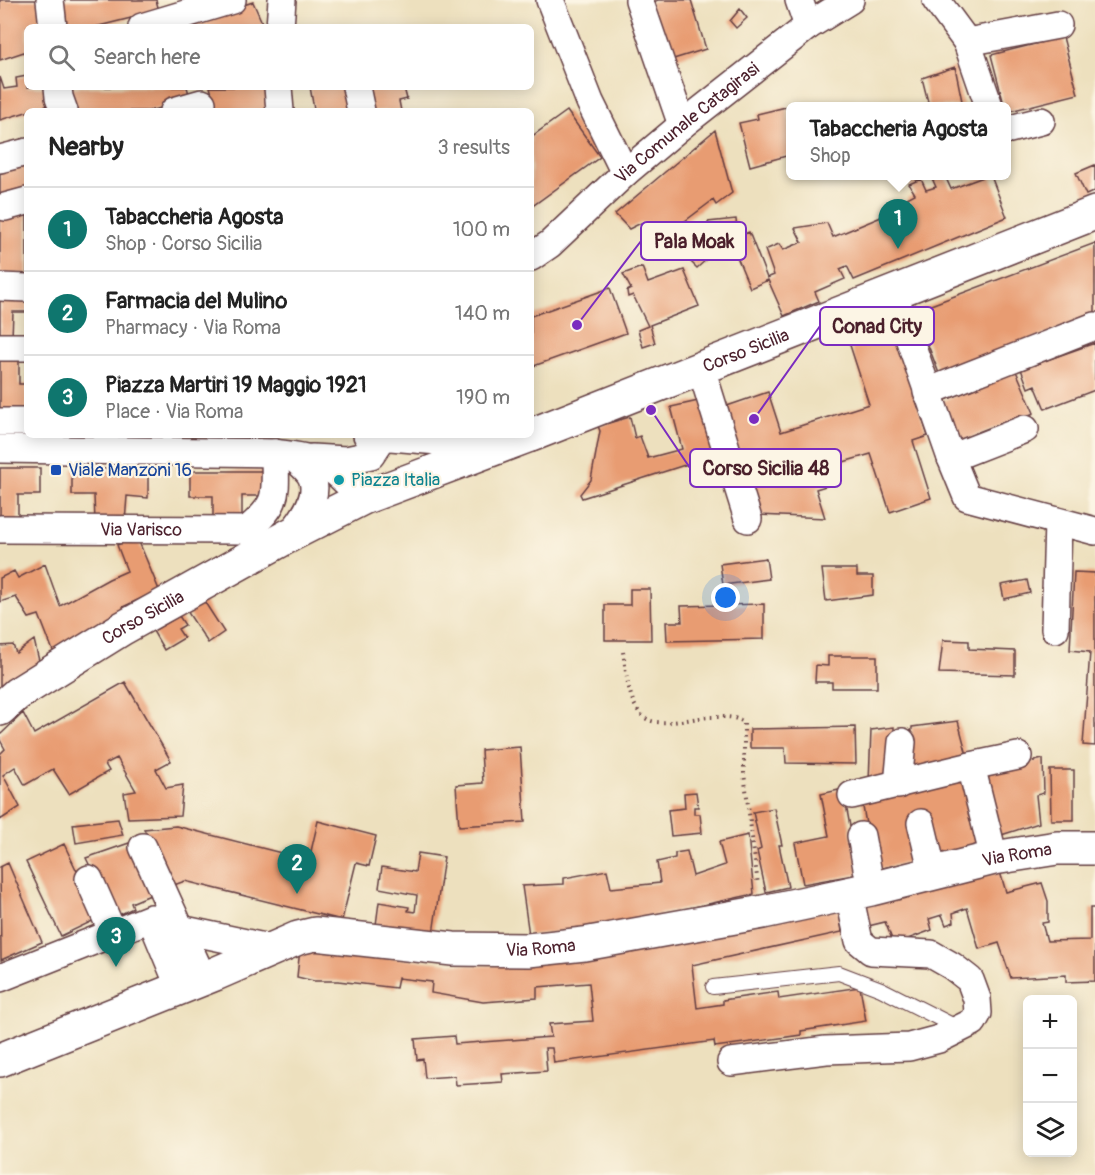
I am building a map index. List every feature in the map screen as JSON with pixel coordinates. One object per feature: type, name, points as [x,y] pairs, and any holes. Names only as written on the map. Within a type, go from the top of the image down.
[{"type":"street","points":[[50,0],[53,24]]},
{"type":"street","points":[[150,24],[177,14],[232,0]]},
{"type":"street","points":[[280,24],[282,0]]},
{"type":"street","points":[[550,0],[590,102],[625,173]]},
{"type":"street","points":[[639,0],[682,125]]},
{"type":"street","points":[[799,0],[808,26]]},
{"type":"street","name":"Via Comunale Catagirasi","points":[[534,255],[550,244],[625,173],[682,125],[808,26],[850,0]]},
{"type":"street","points":[[936,0],[967,42],[989,102]]},
{"type":"street","points":[[967,42],[1058,25]]},
{"type":"street","points":[[58,90],[63,108]]},
{"type":"street","points":[[279,90],[280,108]]},
{"type":"street","points":[[357,90],[360,108]]},
{"type":"street","points":[[181,108],[201,100]]},
{"type":"street","points":[[1011,129],[1041,121]]},
{"type":"street","points":[[0,159],[24,153]]},
{"type":"street","name":"Corso Sicilia","points":[[534,434],[1095,213]]},
{"type":"street","points":[[0,287],[24,288]]},
{"type":"street","points":[[893,292],[927,392],[967,497],[1095,531]]},
{"type":"street","points":[[927,392],[1095,326]]},
{"type":"street","points":[[0,347],[24,346]]},
{"type":"street","points":[[701,368],[748,519]]},
{"type":"street","points":[[0,422],[24,422]]},
{"type":"street","points":[[951,458],[1024,429]]},
{"type":"street","points":[[0,449],[371,455],[377,438]]},
{"type":"street","points":[[319,455],[349,480],[368,492],[390,467],[379,438]]},
{"type":"street","points":[[473,438],[521,439]]},
{"type":"street","name":"Corso Sicilia","points":[[0,709],[17,694],[123,628],[368,492],[521,439]]},
{"type":"street","points":[[313,495],[312,478],[319,455]]},
{"type":"street","points":[[290,535],[304,519],[313,495],[319,455]]},
{"type":"street","name":"Via Varisco","points":[[0,529],[247,530],[262,517],[275,497],[319,455]]},
{"type":"street","points":[[1055,629],[1058,522]]},
{"type":"street","points":[[898,785],[902,742]]},
{"type":"street","points":[[852,795],[1018,756]]},
{"type":"street","points":[[971,766],[994,858]]},
{"type":"street","points":[[921,823],[933,873]]},
{"type":"street","points":[[731,1062],[826,1050],[909,1047],[939,1039],[973,1022],[978,1013],[977,999],[970,980],[952,966],[932,954],[871,951],[859,941],[861,836]]},
{"type":"street","points":[[143,847],[170,934],[192,983]]},
{"type":"street","name":"Via Roma","points":[[0,1060],[298,938],[315,934],[453,949],[528,950],[584,944],[763,912],[994,858],[1057,848],[1095,848]]},
{"type":"street","points":[[89,879],[112,933]]},
{"type":"street","points":[[0,978],[151,918],[170,934],[274,949]]},
{"type":"lane","points":[[713,987],[839,973],[881,989],[960,1029]]},
{"type":"path","points":[[623,652],[632,700],[641,716],[654,723],[699,717],[734,716],[744,722],[744,773],[763,912]]},
{"type":"building","points":[[0,0],[38,0],[41,24],[24,24],[24,52],[0,60]]},
{"type":"building","points":[[61,0],[156,0],[159,11],[107,24],[62,24],[62,21],[66,20]]},
{"type":"building","points":[[658,0],[691,0],[706,49],[667,61],[650,3]]},
{"type":"building","points":[[253,2],[263,24],[192,24],[192,22]]},
{"type":"building","points":[[740,9],[747,18],[736,28],[730,21]]},
{"type":"building","points":[[1063,37],[1078,94],[1011,111],[1011,102],[1003,102],[991,55]]},
{"type":"building","points":[[955,67],[962,102],[928,102],[922,78]]},
{"type":"building","points":[[0,77],[4,89],[17,87],[16,78],[24,77],[24,90],[50,90],[53,104],[40,108],[24,108],[24,113],[0,120]]},
{"type":"building","points":[[68,90],[188,90],[191,101],[161,108],[73,108]]},
{"type":"building","points":[[211,90],[270,90],[271,108],[216,108]]},
{"type":"building","points":[[311,90],[345,90],[348,108],[314,108]]},
{"type":"building","points":[[366,90],[405,90],[407,99],[399,101],[400,108],[369,108]]},
{"type":"building","points":[[786,107],[786,156],[750,166],[739,123],[758,119],[757,114]]},
{"type":"building","points":[[567,111],[600,157],[534,205],[534,135]]},
{"type":"building","points":[[715,130],[732,193],[716,205],[713,200],[665,236],[648,224],[641,223],[629,229],[615,214]]},
{"type":"building","points":[[24,163],[24,193],[0,200],[0,169]]},
{"type":"building","points":[[1095,165],[1095,191],[1086,195],[1076,173]]},
{"type":"building","points":[[921,180],[926,190],[936,187],[933,180],[947,180],[951,189],[975,180],[993,180],[1007,217],[854,280],[847,266],[840,269],[845,279],[815,292],[819,301],[784,316],[768,280],[750,288],[730,240],[749,232],[767,278],[774,275],[765,250],[779,244],[783,250],[802,242],[795,228],[827,223],[833,237],[910,205],[907,198],[915,194],[909,184]]},
{"type":"building","points":[[24,213],[24,274],[0,274],[0,217]]},
{"type":"building","points":[[736,219],[737,231],[710,235],[708,222]]},
{"type":"building","points":[[1095,243],[1095,315],[940,376],[915,311]]},
{"type":"building","points":[[701,249],[708,258],[697,268],[688,259]]},
{"type":"building","points":[[642,267],[648,283],[684,270],[699,306],[650,325],[655,343],[643,347],[638,330],[648,326],[633,295],[628,297],[627,291],[631,289],[623,274]]},
{"type":"building","points":[[610,288],[626,333],[534,366],[534,315]]},
{"type":"building","points":[[0,296],[24,296],[24,312],[13,312],[12,337],[0,337]]},
{"type":"building","points":[[891,322],[928,436],[913,441],[931,498],[890,512],[871,454],[826,467],[832,484],[816,489],[825,518],[759,515],[724,407],[768,392],[781,432],[869,404],[847,336]]},
{"type":"building","points":[[1095,343],[1095,390],[1045,409],[1035,385],[1028,388],[1021,369]]},
{"type":"building","points":[[0,356],[19,356],[19,384],[24,384],[24,410],[0,410]]},
{"type":"building","points":[[1016,371],[1034,413],[960,444],[943,401],[977,387],[976,383]]},
{"type":"building","points":[[703,400],[719,454],[582,498],[580,494],[591,480],[600,431],[598,426],[630,417],[635,438],[640,436],[648,458],[682,449],[671,407]]},
{"type":"building","points":[[0,468],[40,468],[40,495],[18,495],[18,522],[0,522]]},
{"type":"building","points":[[72,469],[148,469],[148,498],[127,496],[125,522],[95,522],[94,495],[72,495]]},
{"type":"building","points":[[190,471],[265,471],[266,496],[242,496],[242,523],[213,523],[213,496],[190,496]]},
{"type":"building","points":[[137,537],[159,590],[123,607],[125,612],[55,656],[39,615],[29,618],[16,597],[0,602],[0,578],[14,571],[18,578],[45,564],[60,606],[127,571],[117,545]]},
{"type":"building","points":[[766,558],[769,579],[723,585],[720,564]]},
{"type":"building","points":[[822,569],[857,569],[857,576],[873,576],[873,595],[826,601]]},
{"type":"building","points":[[1074,572],[1095,573],[1095,746],[1083,745],[1090,652],[1070,650]]},
{"type":"building","points":[[1027,580],[1030,593],[1004,599],[1001,585]]},
{"type":"building","points":[[630,589],[650,589],[651,640],[605,640],[605,605],[630,605]]},
{"type":"building","points":[[204,601],[224,632],[208,643],[187,611]]},
{"type":"building","points":[[764,604],[764,639],[667,641],[666,622],[682,622],[681,606]]},
{"type":"building","points":[[179,616],[185,625],[178,629],[184,638],[164,650],[153,631]]},
{"type":"building","points":[[34,640],[40,665],[0,694],[0,646],[13,645],[16,653]]},
{"type":"building","points":[[943,640],[969,641],[969,649],[1015,651],[1015,675],[939,673]]},
{"type":"building","points":[[828,656],[877,656],[877,688],[832,688],[832,682],[815,682],[816,665],[828,666]]},
{"type":"building","points":[[125,682],[171,761],[156,769],[166,788],[183,785],[180,816],[128,818],[124,793],[136,791],[117,758],[105,764],[109,771],[69,794],[53,769],[25,785],[15,767],[3,775],[20,807],[0,820],[0,754],[5,749],[0,735],[23,713],[34,734]]},
{"type":"building","points":[[958,721],[968,759],[910,772],[912,727]]},
{"type":"building","points":[[855,727],[856,764],[786,763],[785,748],[750,748],[750,729]]},
{"type":"building","points":[[894,727],[892,777],[869,782],[871,730]]},
{"type":"building","points":[[520,747],[525,822],[459,826],[456,785],[483,783],[481,750]]},
{"type":"building","points":[[1043,759],[1044,793],[1036,795],[1039,823],[998,836],[981,773]]},
{"type":"building","points":[[1050,770],[1074,770],[1074,820],[1051,820]]},
{"type":"building","points":[[967,776],[984,843],[874,870],[862,801]]},
{"type":"building","points":[[843,789],[859,874],[803,884],[795,843],[829,836],[821,794]]},
{"type":"building","points":[[696,792],[698,807],[694,807],[694,814],[700,814],[702,833],[671,836],[668,810],[685,808],[684,793]]},
{"type":"building","points":[[774,808],[788,887],[766,892],[757,851],[761,849],[753,812]]},
{"type":"building","points":[[118,819],[123,835],[76,843],[73,824]]},
{"type":"building","points":[[318,821],[376,836],[369,866],[356,863],[342,920],[185,881],[171,886],[144,829],[176,826],[309,860]]},
{"type":"building","points":[[748,835],[754,894],[598,928],[529,935],[522,886],[564,884],[564,878],[607,870],[611,888],[660,883],[657,862],[675,858],[675,853],[687,851],[693,876],[725,865],[719,842]]},
{"type":"building","points":[[132,842],[155,893],[131,903],[133,908],[115,917],[86,858]]},
{"type":"building","points":[[64,844],[99,918],[61,936],[26,862]]},
{"type":"building","points":[[418,853],[444,857],[433,934],[376,925],[379,902],[409,907],[408,911],[415,912],[417,895],[379,888],[382,867],[415,872]]},
{"type":"building","points":[[8,863],[42,942],[1,960],[0,867]]},
{"type":"building","points":[[1000,872],[1006,892],[1042,883],[1048,901],[1048,922],[1042,923],[1047,941],[1090,940],[1090,908],[1095,908],[1095,981],[1066,982],[1066,975],[1011,978],[999,943],[979,949],[967,908],[953,913],[954,922],[946,925],[942,915],[929,919],[932,930],[894,944],[885,922],[864,927],[862,906]]},
{"type":"building","points":[[839,909],[842,932],[692,965],[697,1008],[723,1004],[723,1000],[778,992],[779,999],[860,987],[866,1021],[801,1031],[801,1035],[715,1047],[714,1041],[554,1063],[552,1048],[545,1048],[547,1071],[502,1074],[503,1082],[456,1085],[455,1076],[425,1078],[423,1059],[417,1060],[415,1039],[454,1036],[455,1044],[551,1037],[549,1024],[593,1021],[589,983],[537,987],[537,998],[483,1002],[431,993],[432,982],[398,978],[396,988],[338,981],[314,981],[297,977],[300,949],[479,966],[527,964]]},
{"type":"place","name":"Tabaccheria Agosta","points":[[898,249]]},
{"type":"place","name":"Pala Moak","points":[[577,325]]},
{"type":"place","name":"Corso Sicilia 48","points":[[651,410]]},
{"type":"place","name":"Conad City","points":[[754,419]]},
{"type":"place","name":"Viale Manzoni 16","points":[[56,470]]},
{"type":"place","name":"Piazza Italia","points":[[339,480]]},
{"type":"place","name":"Farmacia del Mulino","points":[[297,894]]},
{"type":"place","name":"Piazza Martiri 19 Maggio 1921","points":[[116,967]]}]
